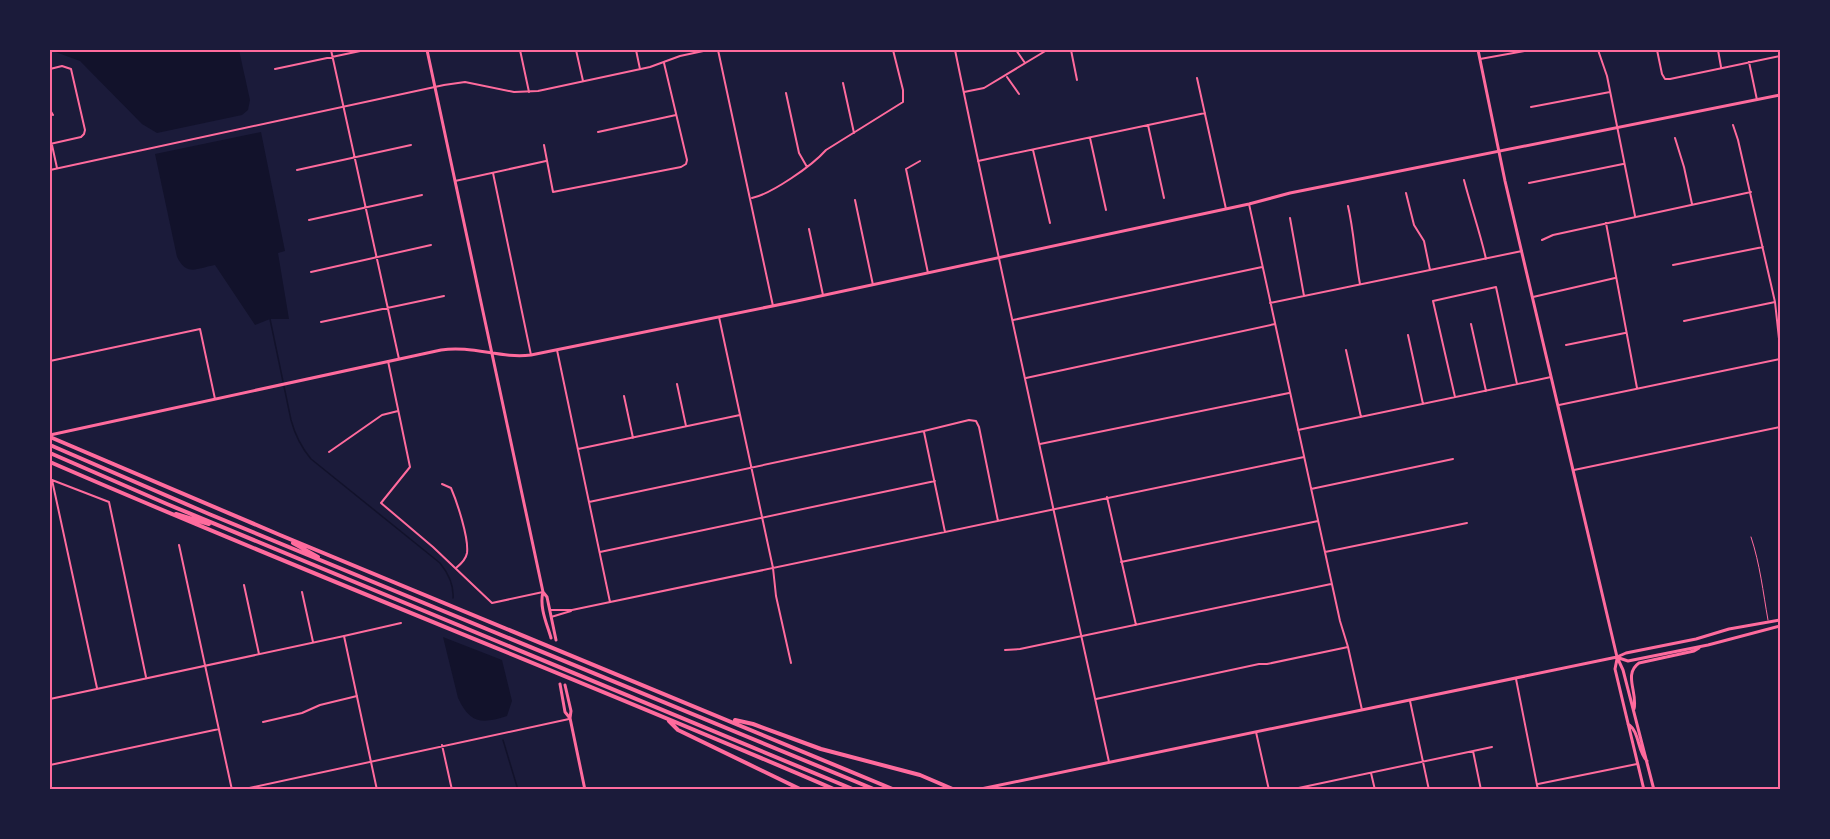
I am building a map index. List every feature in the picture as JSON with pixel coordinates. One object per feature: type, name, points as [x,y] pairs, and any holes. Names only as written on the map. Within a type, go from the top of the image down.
[{"type":"highway","points":[[50,436],[280,535],[895,789]]},
{"type":"highway","points":[[50,445],[334,566],[876,789]]},
{"type":"highway","points":[[50,453],[855,789]]},
{"type":"highway","points":[[50,462],[155,508],[836,789]]},
{"type":"highway","points":[[155,508],[228,529]]},
{"type":"highway","points":[[280,535],[334,566]]},
{"type":"highway","points":[[666,718],[678,730],[802,789]]},
{"type":"highway","points":[[725,718],[753,724],[821,749],[920,776],[955,789]]},
{"type":"main road","points":[[427,50],[543,592],[547,597],[556,640]]},
{"type":"main road","points":[[1478,50],[1499,152],[1617,657],[1623,670],[1654,789]]},
{"type":"main road","points":[[50,436],[455,348],[516,356],[557,350],[823,296],[1290,194],[1780,95]]},
{"type":"main road","points":[[543,592],[541,599],[551,638]]},
{"type":"main road","points":[[976,789],[1516,679],[1696,639],[1713,633],[1780,620]]},
{"type":"main road","points":[[1617,657],[1628,661],[1702,646],[1780,626]]},
{"type":"main road","points":[[1633,711],[1635,703],[1630,672],[1633,667],[1639,663],[1694,651],[1702,646]]},
{"type":"main road","points":[[1617,657],[1615,669],[1644,789]]},
{"type":"main road","points":[[560,684],[565,712],[570,718]]},
{"type":"main road","points":[[565,685],[585,789]]},
{"type":"main road","points":[[1628,724],[1634,729],[1641,756],[1648,763]]},
{"type":"street","points":[[331,50],[399,359]]},
{"type":"street","points":[[274,69],[365,50]]},
{"type":"street","points":[[520,50],[529,92]]},
{"type":"street","points":[[576,50],[583,81]]},
{"type":"street","points":[[636,50],[640,69]]},
{"type":"street","points":[[50,170],[435,86],[465,82],[502,90],[529,92],[640,69],[708,50]]},
{"type":"street","points":[[718,50],[773,306]]},
{"type":"street","points":[[750,198],[761,196],[818,160],[826,150],[903,102],[903,90],[893,50]]},
{"type":"street","points":[[955,50],[1040,444],[1052,510],[1109,762]]},
{"type":"street","points":[[1016,50],[1025,63]]},
{"type":"street","points":[[964,92],[984,88],[1047,50]]},
{"type":"street","points":[[1071,50],[1077,80]]},
{"type":"street","points":[[1480,59],[1530,50]]},
{"type":"street","points":[[1598,50],[1610,92],[1635,217]]},
{"type":"street","points":[[1657,50],[1665,79],[1780,56],[1778,50]]},
{"type":"street","points":[[1718,50],[1721,68]]},
{"type":"street","points":[[1749,62],[1757,100]]},
{"type":"street","points":[[544,145],[553,192],[681,167],[686,164],[687,160],[664,63]]},
{"type":"street","points":[[50,69],[62,66],[71,69],[84,134],[81,137],[51,144],[57,168]]},
{"type":"street","points":[[1006,76],[1019,94]]},
{"type":"street","points":[[1197,78],[1226,209]]},
{"type":"street","points":[[843,82],[854,133]]},
{"type":"street","points":[[1531,107],[1610,92]]},
{"type":"street","points":[[786,93],[799,153],[807,167]]},
{"type":"street","points":[[50,110],[53,115]]},
{"type":"street","points":[[978,161],[1205,113]]},
{"type":"street","points":[[598,132],[676,115]]},
{"type":"street","points":[[1733,125],[1775,302],[1780,348]]},
{"type":"street","points":[[1148,126],[1164,198]]},
{"type":"street","points":[[1090,138],[1106,210]]},
{"type":"street","points":[[1675,138],[1692,204]]},
{"type":"street","points":[[297,170],[411,145]]},
{"type":"street","points":[[1033,150],[1050,223]]},
{"type":"street","points":[[455,181],[547,161]]},
{"type":"street","points":[[920,161],[906,169],[928,273]]},
{"type":"street","points":[[1529,183],[1624,164]]},
{"type":"street","points":[[493,172],[531,355]]},
{"type":"street","points":[[1464,180],[1486,259]]},
{"type":"street","points":[[1542,240],[1553,235],[1750,192]]},
{"type":"street","points":[[1406,193],[1414,225],[1424,241],[1430,270]]},
{"type":"street","points":[[309,220],[422,195]]},
{"type":"street","points":[[855,200],[873,285]]},
{"type":"street","points":[[1249,204],[1289,393],[1362,710]]},
{"type":"street","points":[[1348,206],[1355,238],[1354,255],[1360,284]]},
{"type":"street","points":[[1290,218],[1304,296]]},
{"type":"street","points":[[1606,223],[1637,389]]},
{"type":"street","points":[[809,229],[823,296]]},
{"type":"street","points":[[311,272],[431,246]]},
{"type":"street","points":[[1673,266],[1763,247]]},
{"type":"street","points":[[1270,303],[1522,251]]},
{"type":"street","points":[[1013,320],[1262,267]]},
{"type":"street","points":[[1533,298],[1615,278]]},
{"type":"street","points":[[1455,397],[1434,301],[1496,287],[1517,384]]},
{"type":"street","points":[[321,322],[444,296]]},
{"type":"street","points":[[1684,321],[1775,302]]},
{"type":"street","points":[[719,317],[791,663]]},
{"type":"street","points":[[1026,378],[1275,324]]},
{"type":"street","points":[[1471,324],[1486,391]]},
{"type":"street","points":[[50,361],[200,328],[215,399]]},
{"type":"street","points":[[1566,345],[1625,333]]},
{"type":"street","points":[[1408,335],[1423,404]]},
{"type":"street","points":[[557,350],[610,602]]},
{"type":"street","points":[[1346,350],[1361,417]]},
{"type":"street","points":[[1559,405],[1780,359]]},
{"type":"street","points":[[388,361],[410,467],[381,503],[456,568],[492,603],[543,592]]},
{"type":"street","points":[[1298,430],[1552,377]]},
{"type":"street","points":[[677,384],[686,426]]},
{"type":"street","points":[[1040,444],[1289,393]]},
{"type":"street","points":[[624,396],[633,438]]},
{"type":"street","points":[[329,452],[382,415],[398,411]]},
{"type":"street","points":[[578,449],[740,415]]},
{"type":"street","points":[[589,502],[969,420],[976,421],[979,427],[998,521]]},
{"type":"street","points":[[1574,470],[1780,427]]},
{"type":"street","points":[[924,431],[945,532]]},
{"type":"street","points":[[551,618],[572,610],[1304,457]]},
{"type":"street","points":[[1311,489],[1453,459]]},
{"type":"street","points":[[97,688],[52,480],[109,502],[146,677]]},
{"type":"street","points":[[600,552],[934,481]]},
{"type":"street","points":[[442,484],[452,488],[467,549],[464,560],[456,568]]},
{"type":"street","points":[[1107,497],[1136,625]]},
{"type":"street","points":[[1121,562],[1318,521]]},
{"type":"street","points":[[1325,552],[1467,523]]},
{"type":"street","points":[[179,546],[232,789]]},
{"type":"street","points":[[1005,650],[1333,584]]},
{"type":"street","points":[[244,585],[259,654]]},
{"type":"street","points":[[302,592],[313,642]]},
{"type":"street","points":[[550,610],[572,610]]},
{"type":"street","points":[[50,699],[401,623]]},
{"type":"street","points":[[344,636],[377,789]]},
{"type":"street","points":[[1096,699],[1348,647]]},
{"type":"street","points":[[1516,679],[1538,789]]},
{"type":"street","points":[[264,722],[302,714],[321,705],[357,696]]},
{"type":"street","points":[[1410,700],[1429,789]]},
{"type":"street","points":[[240,789],[570,718]]},
{"type":"street","points":[[50,765],[219,729]]},
{"type":"street","points":[[1256,732],[1269,789]]},
{"type":"street","points":[[442,746],[452,789]]},
{"type":"street","points":[[1288,789],[1492,747]]},
{"type":"street","points":[[1473,752],[1481,789]]},
{"type":"street","points":[[1538,784],[1637,764]]},
{"type":"street","points":[[1371,772],[1375,789]]},
{"type":"street","points":[[1320,783],[1322,789]]},
{"type":"lane","points":[[1751,537],[1762,574],[1761,581],[1769,622]]},
{"type":"shaded area","points":[[50,50],[239,50],[250,100],[248,110],[242,115],[157,133],[142,124],[80,61]]},
{"type":"shaded area","points":[[261,132],[285,251],[278,253],[289,319],[270,319],[255,325],[215,265],[193,270],[185,267],[177,257],[155,154]]},
{"type":"shaded area","points":[[443,637],[502,660],[512,701],[507,716],[484,721],[467,713],[458,698]]},
{"type":"waterway","points":[[270,319],[291,420],[304,450],[311,459],[440,563],[450,579],[453,598]]},
{"type":"waterway","points":[[503,740],[518,790]]}]
